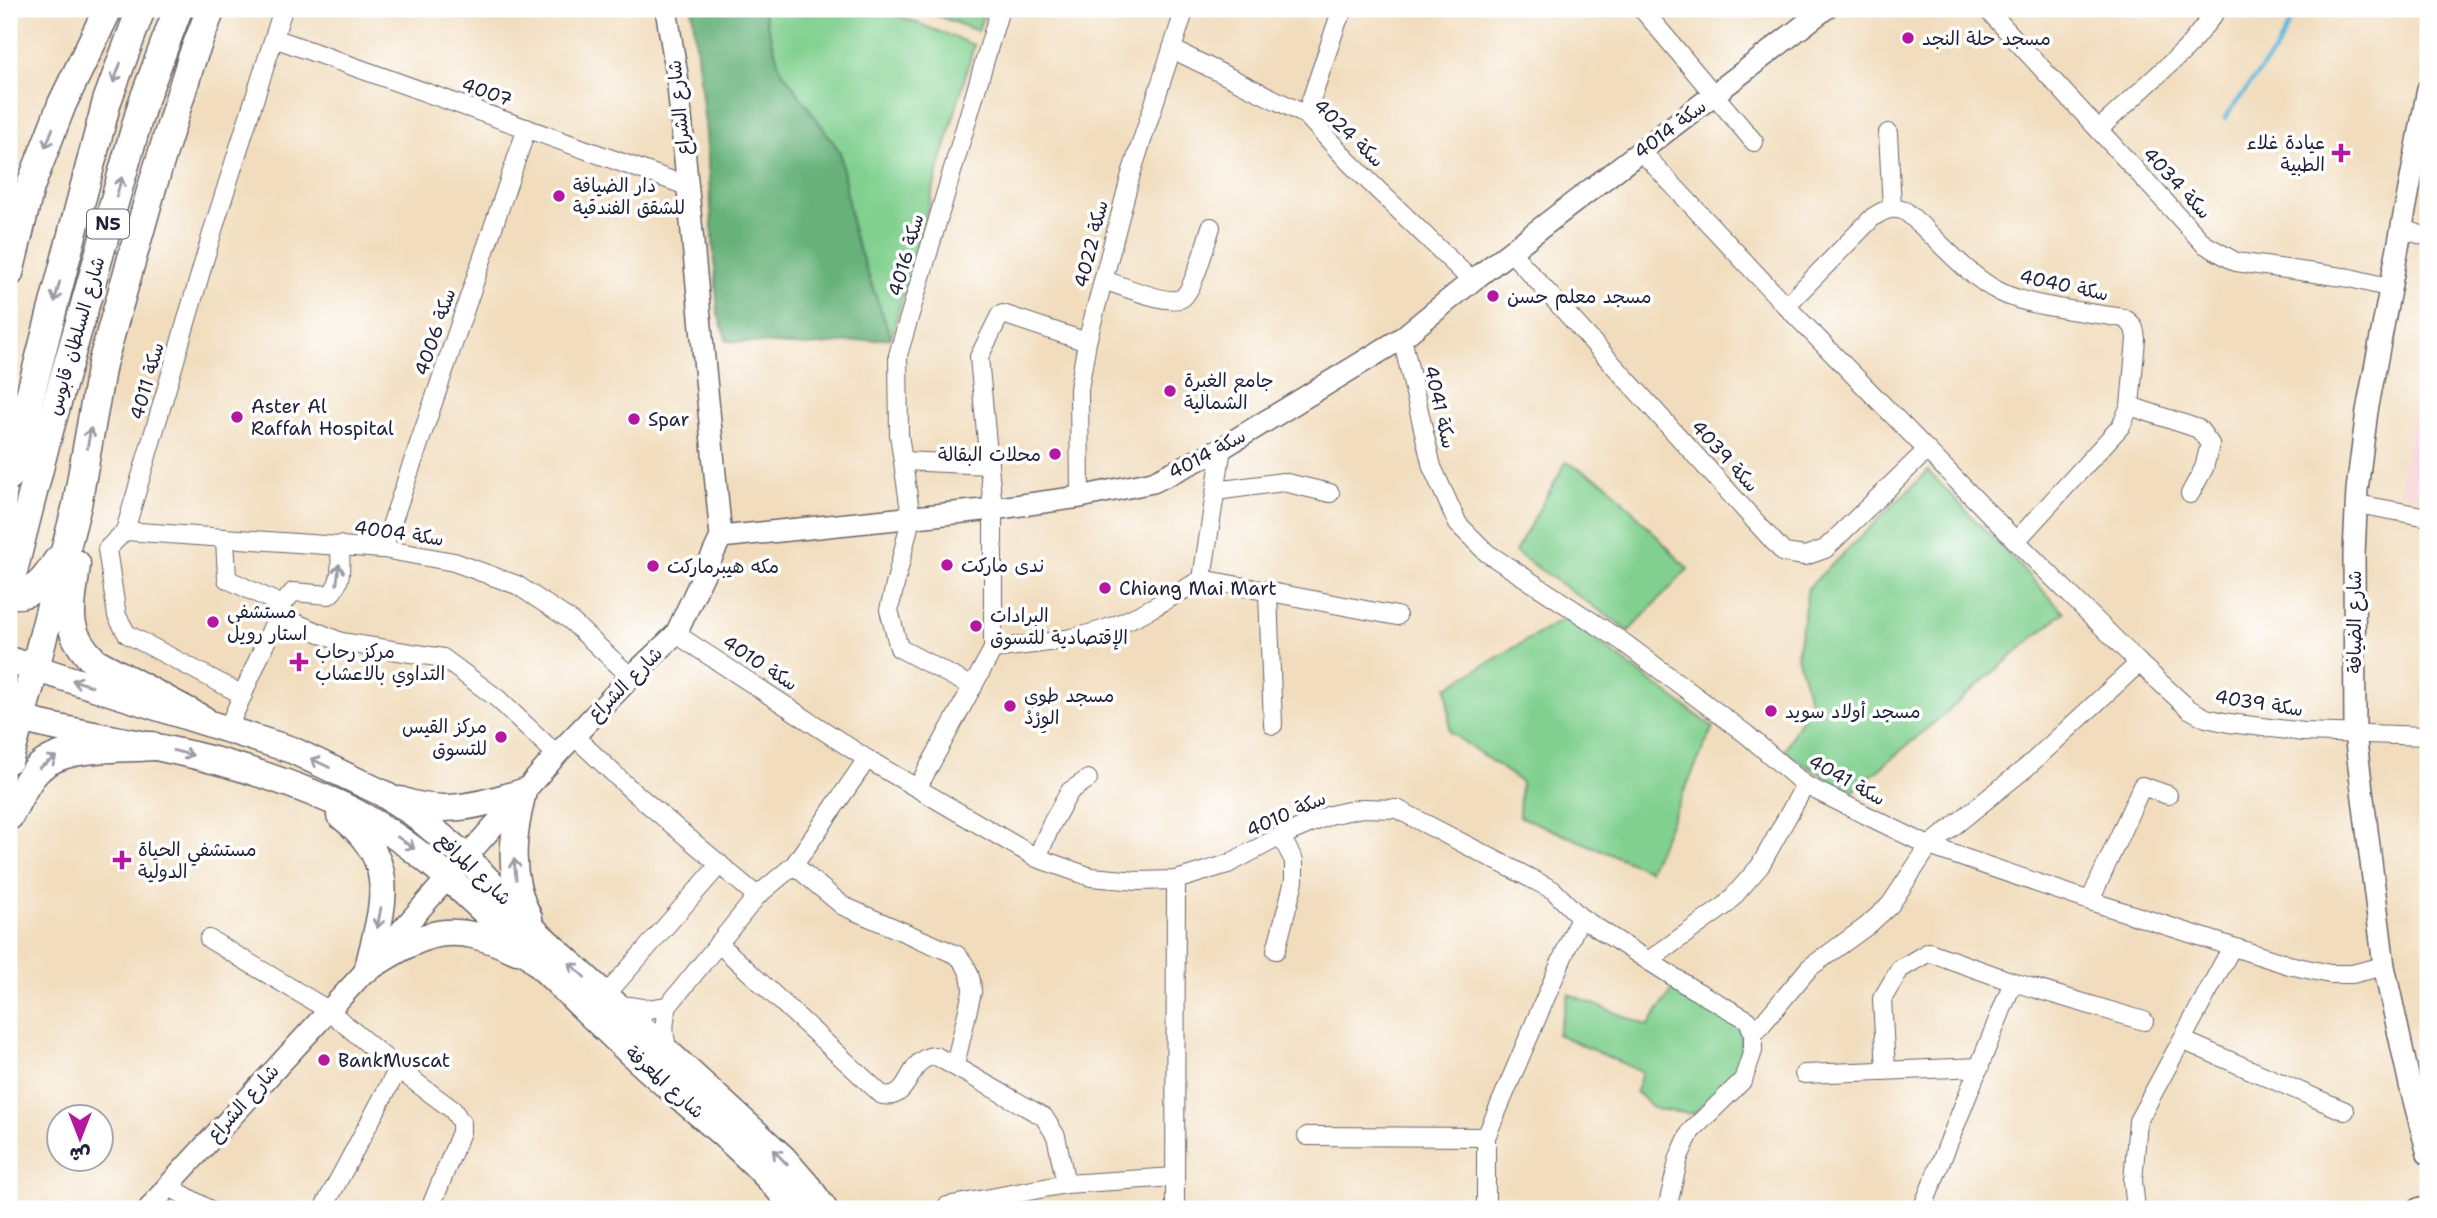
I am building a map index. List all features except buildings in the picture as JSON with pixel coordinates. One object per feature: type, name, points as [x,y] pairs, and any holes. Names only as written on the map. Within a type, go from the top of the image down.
[{"type":"highway","points":[[9,273],[30,187],[62,104],[108,9]]},
{"type":"highway","name":"شارع السلطان قابوس","points":[[9,587],[32,439],[107,101],[141,9]]},
{"type":"highway","name":"شارع السلطان قابوس","points":[[9,476],[32,439],[142,105],[178,9]]},
{"type":"highway","points":[[9,759],[22,664],[64,551],[77,505],[102,363],[153,184],[192,58],[211,9]]},
{"type":"highway","points":[[77,505],[76,556],[70,613],[72,630],[81,650],[95,662],[216,724]]},
{"type":"highway","points":[[9,594],[30,593],[39,587],[64,551]]},
{"type":"highway","points":[[9,816],[35,772],[47,760],[66,752],[152,746]]},
{"type":"main road","name":"شارع المرافع","points":[[22,664],[292,750],[382,793],[413,813],[466,857],[534,945]]},
{"type":"main road","name":"شارع المرافع","points":[[14,718],[152,746],[233,766],[301,789],[365,817],[409,844],[534,945],[609,1000],[783,1158],[824,1209]]},
{"type":"main road","points":[[301,789],[343,817],[365,837],[380,867],[383,895],[368,968]]},
{"type":"main road","points":[[368,968],[421,937],[443,932],[466,932],[534,945],[518,893],[514,866],[515,826],[523,792],[455,810],[427,807],[382,793]]},
{"type":"main road","name":"شارع المعرفة","points":[[534,945],[636,1058],[763,1171],[795,1209]]},
{"type":"street","name":"سكة 4011","points":[[243,695],[127,634],[117,616],[107,549],[125,531],[216,220],[283,9]]},
{"type":"street","name":"شارع الشراع","points":[[149,1209],[368,968],[523,792],[631,677],[676,634],[721,537],[677,75],[666,9]]},
{"type":"street","name":"سكة 4016","points":[[911,518],[899,433],[898,355],[1000,9]]},
{"type":"street","name":"سكة 4022","points":[[1080,497],[1079,389],[1087,342],[1131,174],[1185,9]]},
{"type":"street","points":[[1306,115],[1338,20],[1345,9]]},
{"type":"street","points":[[1642,9],[1714,95]]},
{"type":"street","name":"سكة 4014","points":[[721,537],[993,509],[1080,497],[1153,482],[1222,448],[1402,338],[1510,251],[1825,9]]},
{"type":"street","name":"سكة 4034","points":[[1987,9],[2204,244],[2236,262],[2350,278],[2391,288]]},
{"type":"street","points":[[2099,129],[2186,49],[2218,9]]},
{"type":"street","name":"4007","points":[[274,38],[687,186]]},
{"type":"street","name":"سكة 4024","points":[[1172,48],[1306,115],[1349,162],[1472,281]]},
{"type":"street","name":"شارع الضيافة","points":[[2428,89],[2367,411],[2354,554],[2355,734],[2384,966],[2428,1154]]},
{"type":"street","name":"سكة 4014","points":[[1714,95],[1754,142]]},
{"type":"street","name":"سكة 4006","points":[[383,549],[527,128]]},
{"type":"street","points":[[1786,306],[1873,217],[1892,208],[1888,133]]},
{"type":"street","name":"سكة 4039","points":[[1641,151],[1786,306],[2016,541],[2189,709],[2206,718],[2304,732],[2428,736]]},
{"type":"street","name":"سكة 4040","points":[[1892,208],[1905,211],[1967,270],[2001,293],[2123,318],[2132,323],[2136,331],[2130,406],[2121,426],[2016,541]]},
{"type":"street","points":[[1104,280],[1171,301],[1183,298],[1190,288],[1211,227]]},
{"type":"street","points":[[2402,229],[2428,237]]},
{"type":"street","name":"سكة 4039","points":[[1510,251],[1784,553],[1805,556],[1825,549],[1927,450]]},
{"type":"street","points":[[918,787],[993,649],[993,509],[979,357],[1000,315],[1003,314],[1087,342]]},
{"type":"street","name":"سكة 4041","points":[[1402,338],[1432,467],[1458,524],[1471,540],[1623,642],[1746,734],[1805,785],[1929,846],[2289,965],[2330,974],[2352,974],[2384,966]]},
{"type":"street","points":[[2130,406],[2199,429],[2210,444],[2204,468],[2190,494]]},
{"type":"street","points":[[1202,579],[1222,448]]},
{"type":"street","points":[[903,461],[989,465]]},
{"type":"street","points":[[1216,491],[1283,482],[1330,493]]},
{"type":"street","points":[[2357,504],[2428,517]]},
{"type":"street","points":[[911,518],[889,610],[899,648],[973,687]]},
{"type":"street","name":"سكة 4004","points":[[125,531],[383,549],[454,562],[517,585],[570,620],[631,677]]},
{"type":"street","points":[[225,538],[227,579],[341,642],[443,658],[564,748],[592,752],[629,788],[757,896]]},
{"type":"street","points":[[216,724],[243,695],[279,610],[293,592],[329,595],[335,590],[340,580],[340,545]]},
{"type":"street","points":[[993,649],[1051,642],[1109,628],[1152,609],[1202,579],[1397,616]]},
{"type":"street","points":[[1268,593],[1273,725]]},
{"type":"street","name":"سكة 4010","points":[[676,634],[867,759],[1037,858],[1091,877],[1138,881],[1176,880],[1228,864],[1281,836],[1330,815],[1362,808],[1397,809],[1553,890],[1580,916],[1648,961],[1748,1020],[1753,1035]]},
{"type":"street","points":[[1667,1209],[1679,1157],[1690,1130],[1743,1080],[1753,1051],[1753,1035],[1809,968],[1867,926],[1890,905],[1929,846],[2027,767],[2139,663]]},
{"type":"street","points":[[670,1055],[664,1039],[663,1024],[667,1006],[757,896],[794,866],[867,759]]},
{"type":"street","points":[[1037,858],[1070,791],[1088,779]]},
{"type":"street","points":[[1648,961],[1726,905],[1760,866],[1805,785]]},
{"type":"street","points":[[2090,901],[2142,786],[2168,795]]},
{"type":"street","points":[[1276,950],[1294,881],[1294,861],[1281,836]]},
{"type":"street","points":[[667,1006],[648,1009],[609,1000],[720,864]]},
{"type":"street","points":[[794,866],[843,906],[957,955],[965,964],[972,980],[972,992],[955,1065]]},
{"type":"street","points":[[1175,1209],[1176,880]]},
{"type":"street","points":[[1486,1209],[1486,1137],[1580,916]]},
{"type":"street","points":[[209,939],[328,1010],[398,1069],[453,1110],[460,1122],[461,1132],[430,1209]]},
{"type":"street","points":[[718,943],[882,1095],[897,1094],[923,1058],[936,1056],[1044,1117],[1056,1136],[1066,1184]]},
{"type":"street","points":[[2136,1209],[2133,1181],[2138,1121],[2232,947]]},
{"type":"street","points":[[1886,1070],[1882,999],[1900,969],[1929,952],[2013,982],[2144,1021]]},
{"type":"street","points":[[1922,1209],[2013,982]]},
{"type":"street","points":[[2182,1040],[2345,1111]]},
{"type":"street","points":[[1804,1074],[1980,1067]]},
{"type":"street","points":[[323,1209],[398,1069]]},
{"type":"street","points":[[1307,1136],[1486,1137]]},
{"type":"street","points":[[947,1206],[1066,1184],[1175,1177]]},
{"type":"street","points":[[168,1186],[208,1209]]},
{"type":"street","points":[[2418,1209],[2428,1206]]},
{"type":"shaded area","points":[[2428,339],[2428,497],[2399,491]]},
{"type":"green space","points":[[692,9],[763,11],[780,68],[840,152],[853,233],[891,338],[809,346],[727,341],[718,314],[706,133]]},
{"type":"green space","points":[[736,9],[881,9],[974,45],[891,338],[853,233],[840,152],[780,68],[763,12]]},
{"type":"green space","points":[[919,9],[985,9],[978,31]]},
{"type":"green space","points":[[1566,462],[1606,483],[1688,569],[1629,631],[1515,552]]},
{"type":"green space","points":[[1928,471],[2064,612],[1851,793],[1784,752],[1810,701],[1797,656],[1808,588]]},
{"type":"green space","points":[[1565,618],[1713,727],[1649,870],[1519,816],[1521,782],[1450,732],[1447,687]]},
{"type":"green space","points":[[1673,989],[1739,1025],[1741,1058],[1738,1069],[1725,1085],[1693,1114],[1655,1109],[1636,1092],[1642,1072],[1557,1034],[1569,994],[1648,1026]]},
{"type":"waterway","points":[[2225,118],[2277,48],[2297,9]]},
{"type":"place","name":"مسجد حلة النجد","points":[[1908,38]]},
{"type":"place","name":"عيادة غلاء الطبية","points":[[2341,153]]},
{"type":"place","name":"دار الضيافة للشقق الفندقية","points":[[559,196]]},
{"type":"place","name":"مسجد معلم حسن","points":[[1493,296]]},
{"type":"place","name":"جامع الغبرة الشمالية","points":[[1170,391]]},
{"type":"place","name":"Aster Al Raffah Hospital","points":[[237,417]]},
{"type":"place","name":"Spar","points":[[634,419]]},
{"type":"place","name":"محلات البقالة","points":[[1055,454]]},
{"type":"place","name":"ندى ماركت","points":[[947,565]]},
{"type":"place","name":"مكه هيبرماركت","points":[[653,566]]},
{"type":"place","name":"Chiang Mai Mart","points":[[1105,588]]},
{"type":"place","name":"مستشفى استار رويل","points":[[213,622]]},
{"type":"place","name":"البرادات الإقتصادية للتسوق","points":[[976,626]]},
{"type":"place","name":"مركز رحاب التداوي بالاعشاب","points":[[299,662]]},
{"type":"place","name":"مسجد طوي الوِرْدْ","points":[[1010,706]]},
{"type":"place","name":"مسجد أولاد سويد","points":[[1771,711]]},
{"type":"place","name":"مركز القيس للتسوق","points":[[501,737]]},
{"type":"place","name":"مستشفي الحياة الدولية","points":[[122,860]]},
{"type":"place","name":"BankMuscat","points":[[324,1060]]}]
